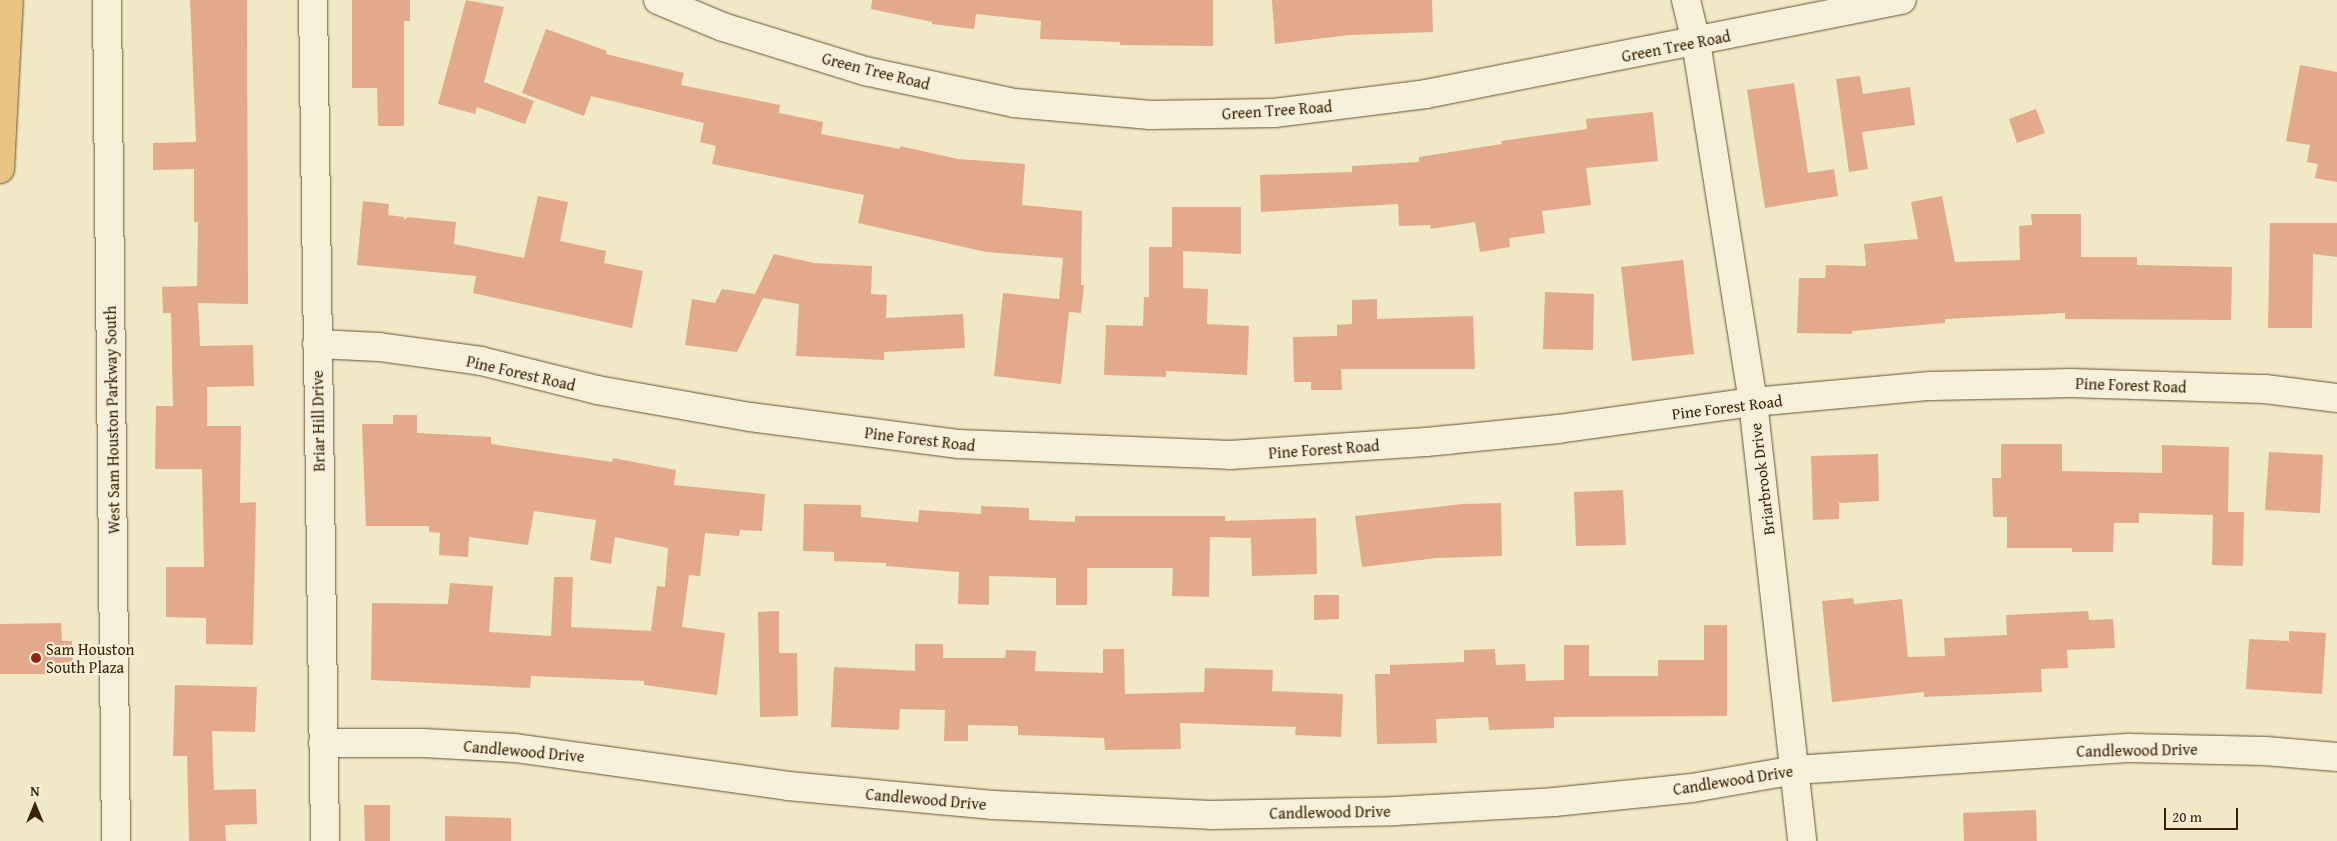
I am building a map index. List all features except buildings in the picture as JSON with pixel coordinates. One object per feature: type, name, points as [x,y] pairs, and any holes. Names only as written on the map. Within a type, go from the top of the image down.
[{"type":"highway","points":[[0,169],[9,0]]},
{"type":"street","name":"West Sam Houston Parkway South","points":[[107,0],[116,841]]},
{"type":"street","name":"Briar Hill Drive","points":[[313,0],[324,841]]},
{"type":"street","name":"Green Tree Road","points":[[658,0],[723,27],[865,72],[1014,103],[1150,115],[1274,113],[1426,94],[1902,0]]},
{"type":"street","name":"Briarbrook Drive","points":[[1686,0],[1696,42],[1753,402],[1796,770],[1802,841]]},
{"type":"street","name":"Pine Forest Road","points":[[317,344],[379,347],[481,362],[597,390],[750,418],[1004,448],[1230,455],[1539,431],[1753,402],[1930,386],[2070,383],[2266,389],[2337,398]]},
{"type":"street","name":"Candlewood Drive","points":[[323,743],[423,743],[515,748],[788,786],[993,805],[1211,815],[1396,810],[1554,802],[1692,788],[1796,770],[2130,748],[2265,751],[2337,757]]},
{"type":"place","name":"Sam Houston South Plaza","points":[[36,658]]}]
